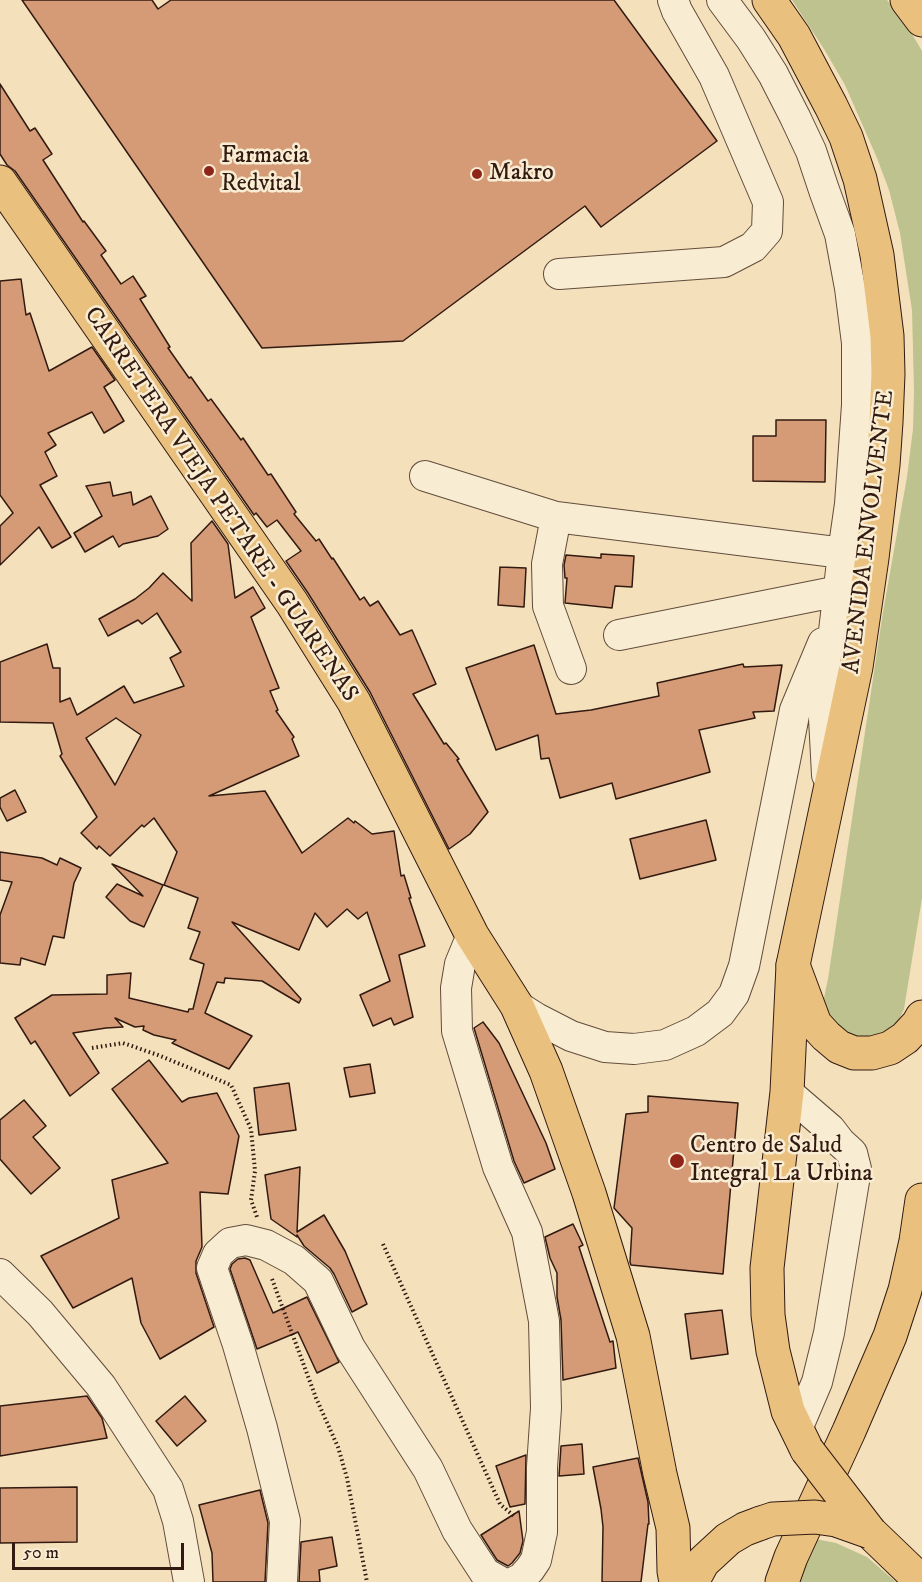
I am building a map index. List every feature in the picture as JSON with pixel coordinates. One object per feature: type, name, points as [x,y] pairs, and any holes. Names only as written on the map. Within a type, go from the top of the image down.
[{"type":"main road","name":"AVENIDA ENVOLVENTE","points":[[769,0],[794,36],[814,71],[846,137],[860,179],[878,255],[887,336],[888,374],[886,422],[872,558],[856,666],[793,965],[787,1092],[767,1268],[768,1315],[774,1351],[797,1430],[870,1532],[922,1582]]},
{"type":"main road","points":[[907,0],[922,20]]},
{"type":"main road","name":"CARRETERA VIEJA PETARE - GUARENAS","points":[[0,182],[292,603],[354,702],[472,935],[517,1006],[546,1071],[589,1193],[633,1336],[673,1528],[678,1579]]},
{"type":"main road","points":[[793,965],[815,1024],[839,1047],[846,1050],[854,1053],[872,1053],[890,1048],[905,1038],[922,1017]]},
{"type":"main road","points":[[782,1582],[791,1557],[890,1336],[905,1290],[922,1200]]},
{"type":"main road","points":[[678,1579],[703,1562],[728,1539],[745,1529],[773,1520],[815,1516],[836,1520],[870,1532]]},
{"type":"street","points":[[559,274],[724,262],[753,247],[766,231],[768,202],[714,76],[673,0]]},
{"type":"street","name":"AVENIDA ENVOLVENTE","points":[[722,0],[773,74],[811,151],[840,234],[853,310],[857,344],[857,405],[850,504],[824,718],[829,799]]},
{"type":"street","points":[[425,476],[556,517],[843,553]]},
{"type":"street","points":[[556,517],[547,564],[548,606],[571,669]]},
{"type":"street","points":[[619,635],[838,600]]},
{"type":"street","name":"AVENIDA ENVOLVENTE","points":[[517,1006],[571,1036],[605,1047],[634,1049],[665,1045],[696,1031],[720,1013],[734,993],[744,966],[795,710],[838,600]]},
{"type":"street","points":[[472,935],[460,964],[456,988],[457,1031],[498,1167],[527,1232],[544,1321],[546,1408],[542,1467],[542,1532],[536,1560],[522,1578],[514,1582]]},
{"type":"street","points":[[787,1092],[830,1129],[852,1153],[856,1169],[829,1333],[817,1382],[797,1430]]},
{"type":"street","points":[[282,1582],[285,1521],[238,1345],[212,1268],[218,1254],[230,1243],[246,1240],[266,1245],[294,1260],[318,1281],[350,1348],[428,1469],[457,1530],[485,1573],[501,1582]]},
{"type":"street","points":[[0,1274],[40,1313],[101,1386],[168,1489],[178,1521],[189,1582]]},
{"type":"path","points":[[92,1048],[123,1043],[231,1085],[251,1129],[255,1171],[251,1200],[266,1245],[271,1276],[316,1398],[338,1447],[347,1478],[367,1582]]},
{"type":"path","points":[[383,1244],[500,1504],[518,1520],[542,1521]]},
{"type":"green space","points":[[792,0],[887,0],[908,27],[922,51],[922,898],[904,1009],[900,1018],[878,1038],[851,1040],[821,1012],[828,979],[883,612],[907,477],[913,429],[912,310],[900,233],[889,190],[877,158],[845,85]]},
{"type":"green space","points":[[810,1538],[836,1543],[867,1557],[896,1582],[796,1582]]},
{"type":"building","name":"Makro","points":[[22,0],[152,0],[158,9],[171,0],[614,0],[717,141],[601,227],[585,206],[403,341],[262,348]]},
{"type":"building","points":[[0,84],[30,131],[35,128],[52,154],[43,160],[83,222],[106,251],[101,255],[121,284],[133,276],[146,296],[140,299],[170,347],[168,348],[189,378],[191,377],[208,401],[211,399],[241,440],[243,438],[268,475],[271,474],[296,512],[294,514],[316,541],[319,539],[360,600],[364,597],[370,606],[378,601],[400,635],[412,630],[436,684],[413,694],[444,744],[446,743],[459,759],[457,760],[488,812],[470,834],[449,849],[370,692],[286,561],[301,551],[277,520],[267,527],[256,513],[254,515],[15,171],[7,165],[0,154]]},
{"type":"building","points":[[21,279],[26,315],[30,313],[49,371],[92,347],[115,380],[104,387],[124,421],[104,433],[92,412],[48,433],[56,445],[45,452],[57,476],[40,485],[71,537],[52,548],[39,527],[0,565],[0,526],[13,513],[0,495],[0,281]]},
{"type":"building","points":[[776,420],[826,420],[825,482],[753,481],[753,436],[776,436]]},
{"type":"building","points":[[110,482],[113,496],[131,492],[133,505],[151,496],[168,529],[158,536],[123,544],[119,547],[113,536],[85,552],[74,533],[102,516],[86,486]]},
{"type":"building","points":[[212,521],[228,544],[235,598],[253,587],[265,608],[251,617],[279,688],[270,691],[278,710],[276,711],[294,737],[292,739],[299,756],[209,796],[265,791],[302,853],[348,818],[372,834],[394,831],[401,876],[404,875],[425,946],[399,955],[413,1017],[394,1025],[391,1018],[373,1026],[360,995],[390,981],[367,912],[358,919],[347,909],[327,927],[315,913],[299,950],[232,922],[301,999],[299,1003],[262,981],[225,978],[224,983],[217,982],[205,1013],[252,1036],[229,1069],[172,1043],[176,1040],[154,1035],[143,1030],[144,1026],[135,1027],[115,1018],[123,1027],[73,1033],[99,1073],[70,1096],[35,1041],[31,1044],[15,1018],[52,995],[107,994],[107,975],[131,973],[129,998],[188,1012],[189,1009],[193,1009],[204,964],[190,959],[200,932],[188,928],[198,898],[164,885],[177,852],[154,818],[144,827],[142,825],[110,856],[99,846],[97,849],[81,833],[97,817],[60,756],[62,754],[53,723],[0,722],[0,662],[47,644],[53,668],[60,668],[60,702],[70,698],[77,715],[124,686],[134,703],[184,686],[170,658],[181,652],[157,613],[142,624],[138,620],[108,636],[99,619],[135,599],[163,573],[192,601],[191,543]],"holes":[[[116,718],[141,735],[115,785],[86,738]]]},
{"type":"building","points":[[601,554],[634,556],[632,587],[615,586],[612,608],[565,603],[566,555],[601,558]]},
{"type":"building","points":[[500,567],[526,568],[524,607],[498,605]]},
{"type":"building","points":[[534,645],[556,714],[591,710],[659,696],[657,683],[743,664],[744,667],[782,665],[774,711],[753,712],[755,718],[699,730],[710,772],[616,799],[612,783],[560,798],[549,758],[541,759],[538,735],[496,750],[466,668]]},
{"type":"building","points":[[15,790],[26,812],[7,821],[0,807],[0,798]]},
{"type":"building","points":[[706,820],[716,860],[640,879],[630,839]]},
{"type":"building","points":[[0,852],[42,858],[57,865],[60,858],[81,868],[74,883],[64,938],[53,936],[45,965],[21,958],[20,965],[0,963],[0,915],[12,882],[0,880]]},
{"type":"building","points":[[112,864],[163,885],[144,927],[130,921],[106,897],[117,884],[143,896]]},
{"type":"building","points":[[483,1022],[499,1043],[546,1143],[555,1169],[524,1183],[514,1161],[474,1028]]},
{"type":"building","points":[[149,1060],[182,1102],[189,1098],[217,1093],[239,1136],[228,1194],[200,1192],[202,1247],[196,1261],[196,1273],[214,1327],[160,1359],[141,1323],[132,1278],[73,1308],[41,1256],[119,1218],[112,1180],[168,1163],[112,1089]]},
{"type":"building","points":[[370,1064],[375,1093],[350,1097],[344,1068]]},
{"type":"building","points":[[289,1083],[296,1130],[259,1135],[254,1088]]},
{"type":"building","name":"Centro de Salud Integral La Urbina","points":[[648,1096],[738,1103],[723,1274],[631,1265],[632,1228],[614,1208],[626,1114],[648,1112]]},
{"type":"building","points":[[24,1100],[46,1126],[33,1137],[60,1168],[31,1194],[0,1159],[0,1120]]},
{"type":"building","points":[[300,1167],[297,1232],[324,1215],[345,1251],[367,1304],[352,1312],[330,1268],[304,1246],[297,1235],[297,1237],[271,1219],[265,1175]]},
{"type":"building","points":[[573,1224],[583,1245],[579,1247],[610,1342],[613,1341],[616,1368],[563,1380],[557,1273],[550,1258],[545,1237]]},
{"type":"building","points":[[238,1259],[250,1260],[273,1313],[307,1297],[339,1362],[317,1373],[298,1332],[257,1349],[230,1269]]},
{"type":"building","points":[[722,1310],[728,1354],[691,1359],[685,1314]]},
{"type":"building","points":[[87,1396],[102,1418],[107,1438],[0,1456],[0,1406]]},
{"type":"building","points":[[185,1396],[206,1421],[177,1446],[156,1421]]},
{"type":"building","points":[[582,1444],[584,1474],[559,1476],[561,1446]]},
{"type":"building","points":[[526,1455],[525,1504],[510,1507],[496,1466]]},
{"type":"building","points":[[638,1458],[648,1502],[649,1524],[641,1582],[602,1582],[603,1527],[593,1467]]},
{"type":"building","points":[[77,1487],[77,1542],[0,1543],[0,1488]]},
{"type":"building","points":[[260,1490],[268,1523],[265,1582],[213,1582],[212,1553],[199,1505]]},
{"type":"building","points":[[519,1511],[523,1541],[520,1553],[508,1566],[497,1560],[481,1535]]},
{"type":"building","points":[[332,1537],[337,1566],[319,1570],[320,1582],[299,1582],[301,1542]]},
{"type":"place","name":"Farmacia Redvital","points":[[209,171]]},
{"type":"place","name":"Makro","points":[[477,174]]},
{"type":"place","name":"Centro de Salud Integral La Urbina","points":[[677,1161]]}]
